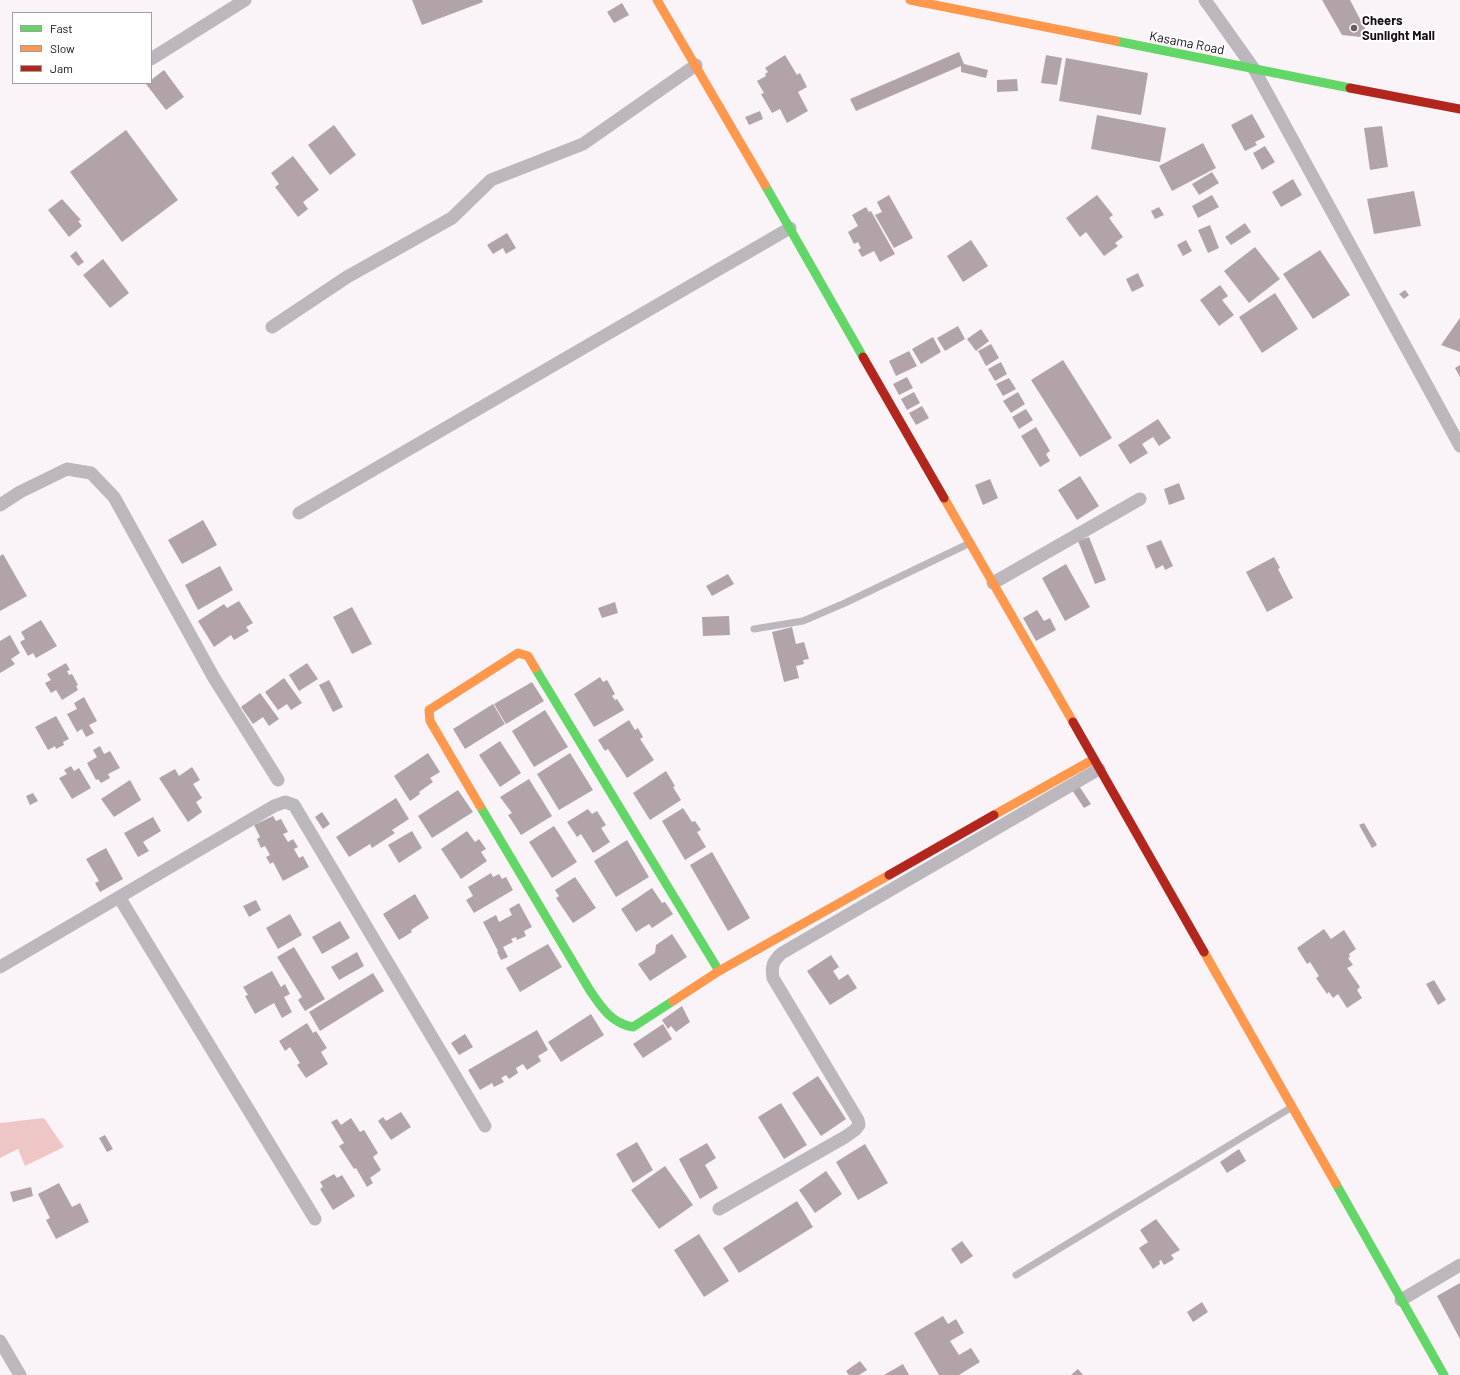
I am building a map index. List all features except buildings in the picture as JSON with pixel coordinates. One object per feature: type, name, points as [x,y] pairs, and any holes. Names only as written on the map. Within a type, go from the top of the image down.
[{"type":"street","points":[[152,58],[245,0]]},
{"type":"street","points":[[657,0],[790,228],[1444,1375]]},
{"type":"street","name":"Kasama Road","points":[[910,0],[1254,69],[1460,108]]},
{"type":"street","points":[[1205,0],[1254,69],[1460,446]]},
{"type":"street","points":[[272,327],[347,277],[452,218],[491,180],[583,144],[696,65]]},
{"type":"street","points":[[299,513],[790,228]]},
{"type":"street","points":[[0,505],[20,492],[67,469],[91,473],[114,497],[214,678],[278,780]]},
{"type":"street","points":[[993,583],[1140,499]]},
{"type":"street","points":[[719,971],[528,656],[518,653],[429,710],[430,721],[542,912],[605,1014],[623,1026],[633,1026],[719,971],[1096,764]]},
{"type":"street","points":[[719,1209],[845,1137],[859,1125],[858,1120],[773,978],[772,969],[774,960],[782,953],[1096,764]]},
{"type":"street","points":[[0,967],[274,806],[285,802],[294,805],[485,1126]]},
{"type":"street","points":[[119,897],[315,1219]]},
{"type":"street","points":[[1401,1300],[1460,1265]]},
{"type":"street","points":[[0,1341],[20,1375]]},
{"type":"lane","points":[[754,629],[803,620],[845,603],[970,543]]},
{"type":"lane","points":[[1016,1275],[1292,1107]]},
{"type":"shaded area","points":[[44,1118],[64,1147],[25,1166],[18,1149],[0,1158],[0,1123]]},
{"type":"traffic: fast","points":[[1116,41],[1350,88]]},
{"type":"traffic: fast","points":[[765,185],[863,357]]},
{"type":"traffic: fast","points":[[535,668],[719,971]]},
{"type":"traffic: fast","points":[[480,806],[589,989],[607,1013],[619,1022],[633,1027],[673,1001]]},
{"type":"traffic: fast","points":[[1336,1184],[1444,1375]]},
{"type":"traffic: slow","points":[[657,0],[765,185]]},
{"type":"traffic: slow","points":[[910,0],[1116,41]]},
{"type":"traffic: slow","points":[[944,498],[1073,722]]},
{"type":"traffic: slow","points":[[480,806],[430,721],[429,710],[518,653],[528,656],[535,668]]},
{"type":"traffic: slow","points":[[994,815],[1094,759]]},
{"type":"traffic: slow","points":[[673,1001],[719,971],[889,875]]},
{"type":"traffic: slow","points":[[1204,952],[1336,1184]]},
{"type":"traffic: jam","points":[[1350,88],[1460,109]]},
{"type":"traffic: jam","points":[[863,357],[944,498]]},
{"type":"traffic: jam","points":[[1073,722],[1204,952]]},
{"type":"traffic: jam","points":[[889,875],[994,815]]},
{"type":"place","name":"Cheers Sunlight Mall","points":[[1354,28]]}]
